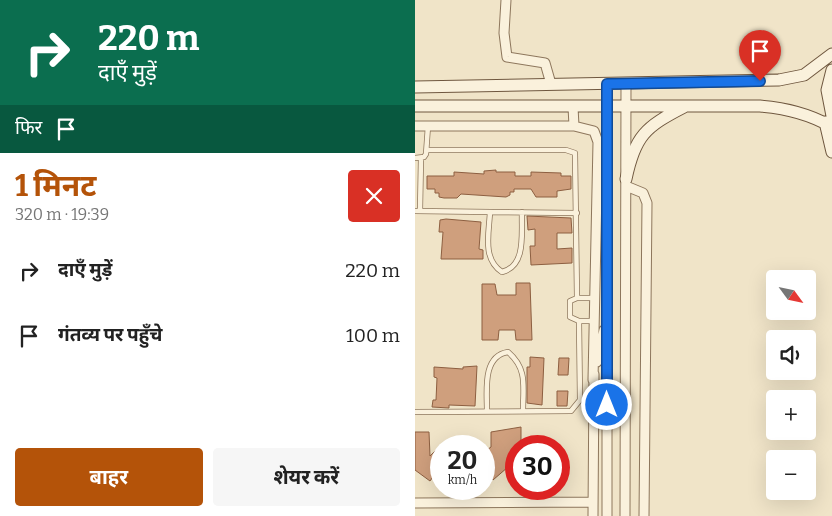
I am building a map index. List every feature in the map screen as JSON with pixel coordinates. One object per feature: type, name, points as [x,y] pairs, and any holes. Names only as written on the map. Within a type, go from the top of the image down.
[{"type":"street","points":[[505,0],[504,33],[507,58],[545,63],[551,84]]},
{"type":"street","points":[[415,87],[779,80],[804,74],[832,54]]},
{"type":"street","points":[[832,70],[827,90],[832,152]]},
{"type":"street","points":[[625,516],[626,83]]},
{"type":"street","points":[[607,84],[607,516]]},
{"type":"street","points":[[415,106],[781,108],[829,122]]},
{"type":"street","points":[[626,183],[632,153],[642,136],[658,120],[685,106]]},
{"type":"street","points":[[573,107],[574,126]]},
{"type":"street","points":[[415,126],[574,126],[594,132],[598,142],[593,298],[593,516]]},
{"type":"street","points":[[626,183],[643,193],[647,203],[644,516]]},
{"type":"street","points":[[593,380],[607,313]]},
{"type":"street","points":[[415,503],[593,502]]},
{"type":"lane","points":[[428,126],[427,150],[424,157],[418,158],[417,211],[577,213]]},
{"type":"lane","points":[[427,150],[571,150],[576,156],[577,298]]},
{"type":"lane","points":[[490,212],[489,257],[493,266],[502,272],[510,270],[517,262],[521,251],[522,212]]},
{"type":"lane","points":[[593,298],[577,298],[571,301],[570,317],[579,321],[593,321]]},
{"type":"lane","points":[[415,412],[571,411],[578,405],[579,321]]},
{"type":"lane","points":[[487,411],[488,371],[493,359],[500,354],[508,352],[517,360],[523,370],[523,411]]},
{"type":"building","points":[[496,170],[496,172],[515,172],[515,176],[531,176],[531,172],[561,173],[561,176],[571,176],[571,189],[557,191],[557,197],[536,197],[531,189],[514,189],[514,192],[510,192],[510,195],[506,197],[461,194],[457,198],[444,198],[439,197],[439,193],[435,193],[435,189],[427,189],[427,176],[454,176],[454,172],[484,174],[484,171]]},
{"type":"building","points":[[527,216],[571,218],[572,233],[557,233],[557,249],[572,248],[572,263],[531,265],[530,246],[535,246],[535,229],[528,230]]},
{"type":"building","points":[[440,220],[481,222],[479,249],[483,250],[483,259],[441,259],[443,232],[439,232]]},
{"type":"building","points":[[516,283],[530,283],[532,340],[516,340],[515,330],[499,330],[498,340],[482,340],[482,284],[495,284],[497,295],[516,295]]},
{"type":"building","points":[[530,357],[544,358],[542,405],[527,403],[527,367],[530,367]]},
{"type":"building","points":[[559,358],[569,358],[568,375],[558,375]]},
{"type":"building","points":[[477,366],[475,406],[449,405],[449,408],[432,407],[433,400],[436,400],[437,378],[434,377],[434,367],[463,369],[463,367]]},
{"type":"building","points":[[557,391],[568,391],[567,406],[557,406]]},
{"type":"building","points":[[521,427],[521,435],[505,435],[505,470],[495,478],[495,435],[491,435],[491,432]]},
{"type":"building","points":[[415,432],[429,432],[430,481],[415,470]]},
{"type":"route","points":[[607,405],[607,84],[760,81]]}]
